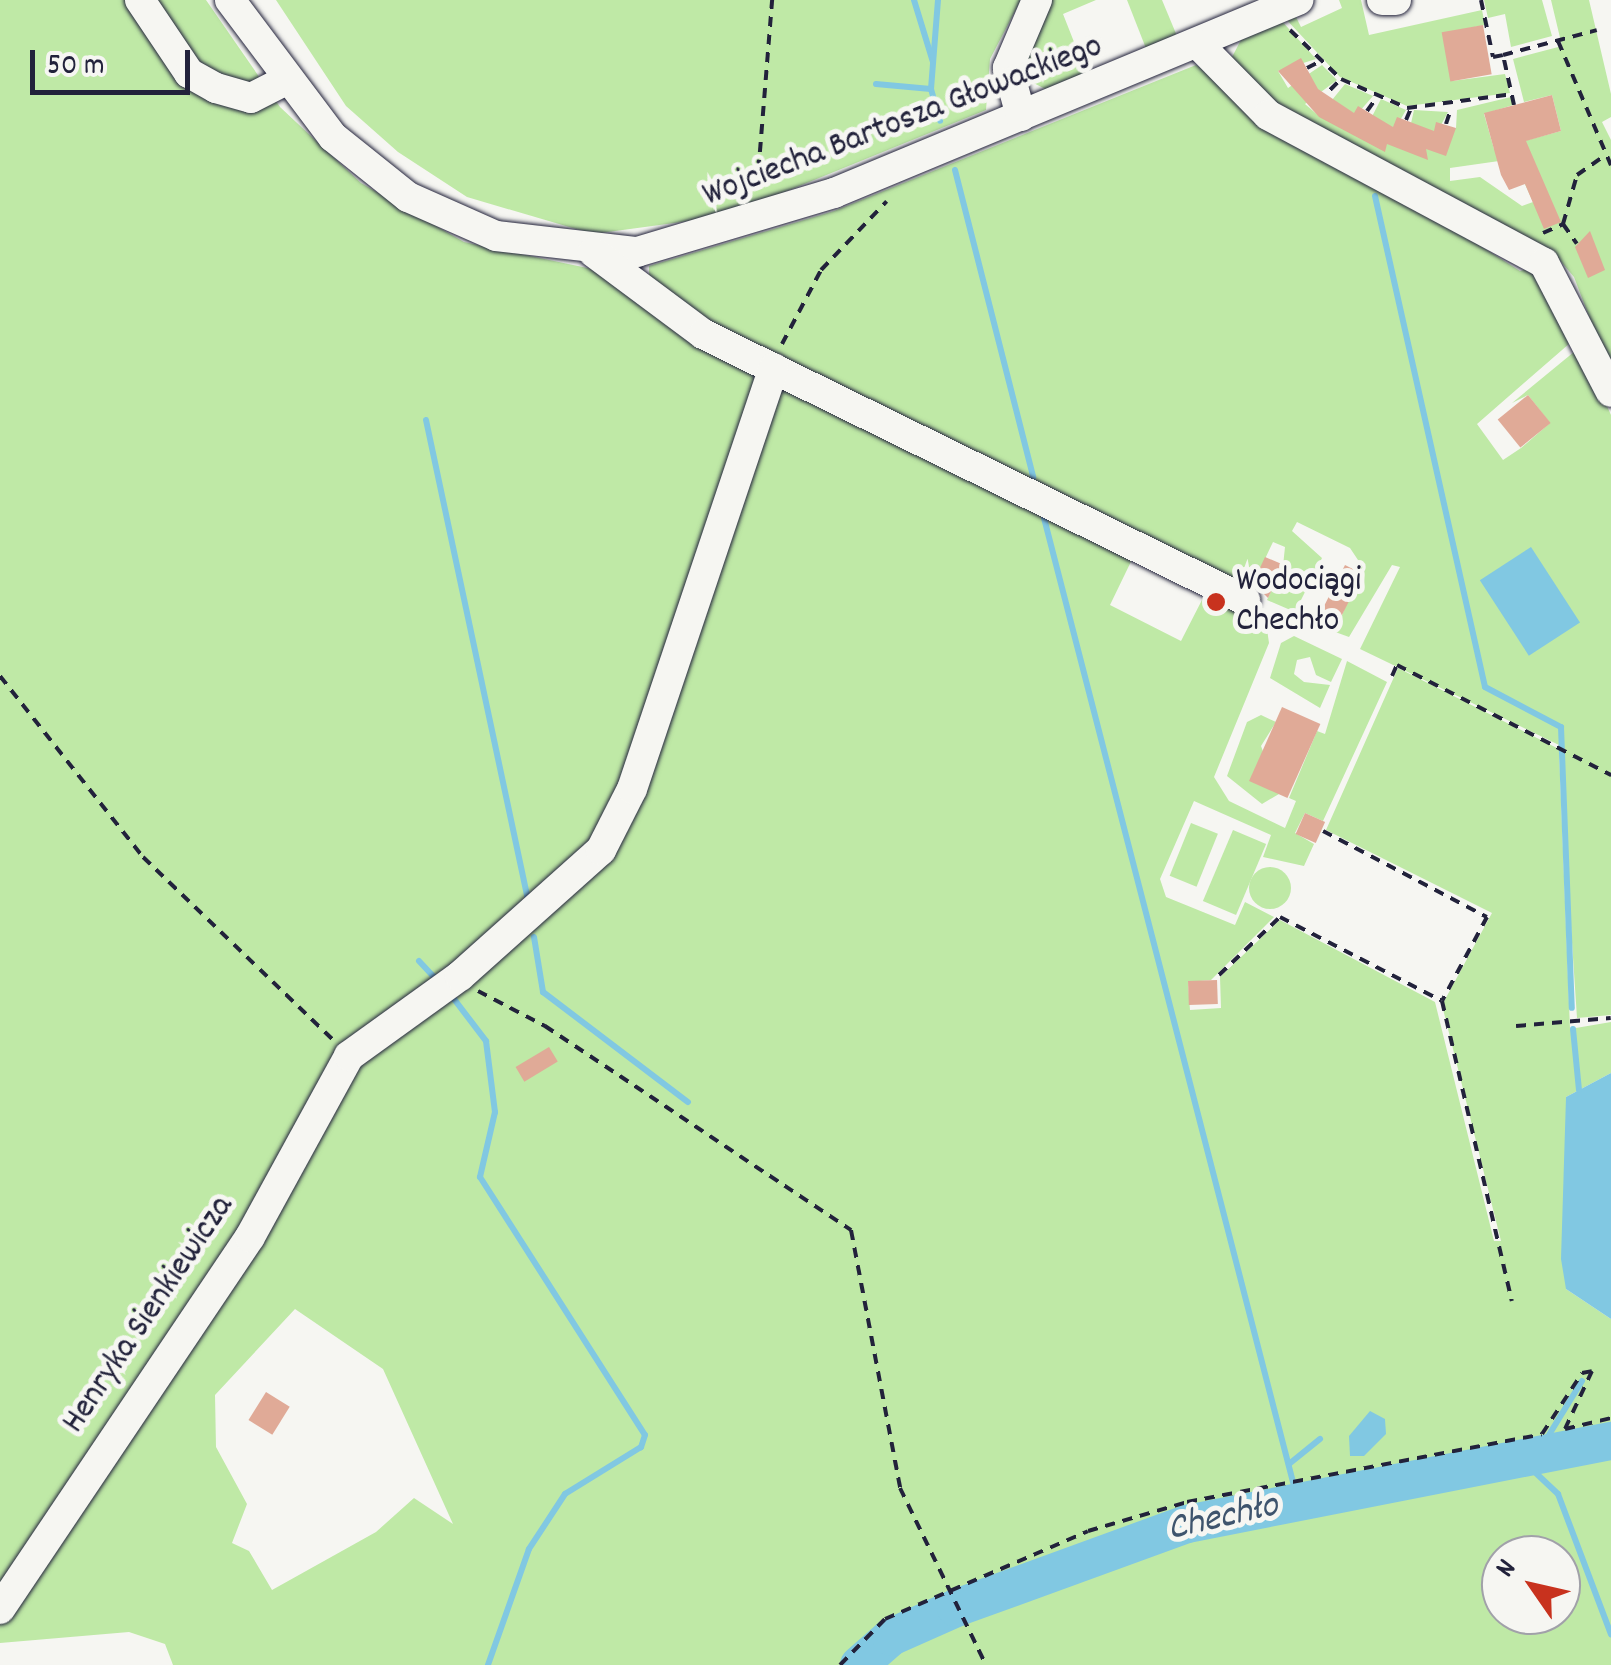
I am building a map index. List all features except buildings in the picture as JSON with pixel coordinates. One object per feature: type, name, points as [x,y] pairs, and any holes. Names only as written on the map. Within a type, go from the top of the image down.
[{"type":"street","points":[[140,0],[188,72],[216,88],[251,98],[285,81]]},
{"type":"street","name":"Wojciecha Bartosza Głowackiego","points":[[230,0],[285,81],[333,137],[408,197],[496,236],[593,252],[680,246],[732,231],[1199,45],[1279,9]]},
{"type":"street","points":[[1021,116],[1008,68],[1036,0]]},
{"type":"street","points":[[1382,0],[1396,0]]},
{"type":"street","points":[[1199,45],[1268,115],[1544,263],[1611,392]]},
{"type":"street","points":[[593,252],[704,334],[1245,600]]},
{"type":"street","points":[[349,1056],[460,976],[601,850],[632,789],[774,368]]},
{"type":"street","name":"Henryka Sienkiewicza","points":[[0,1609],[250,1237],[349,1056]]},
{"type":"path","points":[[758,208],[772,0]]},
{"type":"path","points":[[1481,0],[1494,57],[1598,30]]},
{"type":"path","points":[[1279,9],[1321,62],[1340,79],[1378,96],[1411,108],[1451,109],[1512,94]]},
{"type":"path","points":[[1558,41],[1561,56],[1611,164]]},
{"type":"path","points":[[1504,55],[1514,105]]},
{"type":"path","points":[[1307,68],[1321,62]]},
{"type":"path","points":[[1330,90],[1340,79]]},
{"type":"path","points":[[1367,111],[1378,96]]},
{"type":"path","points":[[1406,120],[1411,108]]},
{"type":"path","points":[[1446,124],[1451,109]]},
{"type":"path","points":[[1540,241],[1563,224],[1578,176],[1606,155]]},
{"type":"path","points":[[774,368],[808,288],[894,194]]},
{"type":"path","points":[[1563,224],[1578,244]]},
{"type":"path","points":[[1392,676],[1397,665],[1611,774]]},
{"type":"path","points":[[0,676],[143,856],[349,1056]]},
{"type":"path","points":[[1323,830],[1488,917],[1442,1001],[1512,1301]]},
{"type":"path","points":[[1219,976],[1280,916],[1442,1001]]},
{"type":"path","points":[[460,976],[851,1230],[884,1436],[986,1665]]},
{"type":"path","points":[[1516,1026],[1611,1018]]},
{"type":"path","points":[[840,1665],[885,1619],[950,1590],[1187,1502],[1542,1434],[1582,1373],[1592,1371],[1565,1429],[1611,1418]]},
{"type":"green space","points":[[0,0],[206,0],[280,107],[361,183],[464,242],[592,269],[649,292],[649,266],[834,211],[1196,65],[1520,271],[1533,267],[1577,337],[1477,424],[1503,460],[1521,448],[1550,423],[1528,395],[1512,403],[1580,347],[1611,415],[1611,1015],[1577,1018],[1559,745],[1360,649],[1400,567],[1392,565],[1349,637],[1316,625],[1322,612],[1340,620],[1362,566],[1350,548],[1297,522],[1292,531],[1322,558],[1295,612],[1267,600],[1283,566],[1285,547],[1273,542],[1248,595],[1140,543],[1110,605],[1181,641],[1204,596],[1222,612],[1229,599],[1266,622],[1269,643],[1214,777],[1229,801],[1285,828],[1296,801],[1289,798],[1317,731],[1325,734],[1347,661],[1387,682],[1323,821],[1305,813],[1295,833],[1314,844],[1304,866],[1263,857],[1271,835],[1194,801],[1160,879],[1166,897],[1235,925],[1245,902],[1274,917],[1211,980],[1188,982],[1190,1010],[1221,1008],[1220,977],[1280,920],[1435,1002],[1494,1241],[1501,1241],[1442,1005],[1492,913],[1326,830],[1398,668],[1559,749],[1570,1029],[1611,1022],[1611,1073],[1566,1097],[1566,1289],[1611,1319],[1611,1434],[1113,1536],[891,1630],[851,1665],[173,1665],[165,1644],[129,1632],[0,1643]],"holes":[[[295,1309],[383,1369],[453,1524],[414,1498],[376,1532],[272,1590],[249,1551],[232,1543],[247,1504],[216,1447],[215,1395]]]},
{"type":"green space","points":[[276,0],[1021,0],[990,59],[986,110],[726,216],[593,234],[467,197],[398,152],[346,106]]},
{"type":"green space","points":[[1047,0],[1096,0],[1063,14],[1087,75],[1051,92],[1022,77],[1024,44]]},
{"type":"green space","points":[[1127,0],[1162,0],[1177,36],[1147,51]]},
{"type":"green space","points":[[1339,0],[1361,0],[1369,35],[1482,10],[1485,25],[1443,33],[1452,81],[1505,74],[1510,93],[1407,106],[1340,77],[1284,17],[1292,9],[1301,27],[1342,8]]},
{"type":"green space","points":[[1484,0],[1542,0],[1552,36],[1511,47],[1505,14],[1488,18]]},
{"type":"green space","points":[[1551,0],[1589,0],[1611,94],[1611,117],[1602,122],[1611,140],[1611,374],[1574,277],[1552,251],[1273,108],[1231,59],[1243,36],[1280,19],[1316,59],[1278,71],[1288,88],[1322,65],[1337,80],[1305,104],[1319,116],[1345,84],[1373,96],[1345,128],[1361,138],[1381,99],[1406,110],[1387,143],[1405,150],[1414,110],[1448,112],[1428,149],[1456,128],[1457,110],[1511,97],[1513,105],[1484,114],[1494,149],[1561,131],[1552,95],[1524,102],[1513,59],[1562,46]],"holes":[[[1499,161],[1520,173],[1533,202],[1522,206],[1480,177],[1450,181],[1450,168]]]},
{"type":"green space","points":[[1294,636],[1342,659],[1331,682],[1316,675],[1310,657],[1297,660],[1294,674],[1304,682],[1330,685],[1320,708],[1270,678],[1281,643]]},
{"type":"green space","points":[[1261,715],[1276,722],[1261,746],[1279,794],[1262,804],[1227,776],[1247,722]]},
{"type":"green space","points":[[1191,823],[1218,834],[1197,887],[1170,876]]},
{"type":"green space","points":[[1233,830],[1266,844],[1236,915],[1203,901]]},
{"type":"green space","points":[[1270,867],[1285,873],[1291,888],[1285,903],[1270,909],[1255,903],[1249,888],[1255,873]]},
{"type":"green space","points":[[1611,1448],[1611,1665],[867,1665],[942,1620],[1138,1547]]},
{"type":"water","points":[[1531,547],[1580,622],[1529,656],[1480,580]]},
{"type":"water","points":[[1611,1073],[1611,1319],[1566,1289],[1561,1259],[1566,1097]]},
{"type":"water","points":[[1370,1411],[1385,1419],[1386,1434],[1364,1456],[1350,1456],[1349,1436]]},
{"type":"waterway","points":[[914,0],[933,62]]},
{"type":"waterway","points":[[938,0],[931,89],[940,121]]},
{"type":"waterway","points":[[876,84],[931,89]]},
{"type":"waterway","points":[[955,170],[1033,477]]},
{"type":"waterway","points":[[1375,196],[1485,687],[1561,727],[1572,1008]]},
{"type":"waterway","points":[[426,420],[527,897]]},
{"type":"waterway","points":[[1044,518],[1297,1498]]},
{"type":"waterway","points":[[534,937],[543,992],[688,1102]]},
{"type":"waterway","points":[[419,961],[436,979]]},
{"type":"waterway","points":[[454,999],[486,1041],[495,1112],[480,1177],[645,1435],[641,1447],[565,1494],[529,1549],[488,1665]]},
{"type":"waterway","points":[[1573,1029],[1579,1090]]},
{"type":"waterway","points":[[1536,1456],[1582,1381]]},
{"type":"waterway","points":[[1289,1464],[1320,1439]]},
{"type":"waterway","name":"Chechło","points":[[859,1665],[891,1637],[956,1608],[1187,1524],[1611,1441]]},
{"type":"waterway","points":[[1521,1459],[1558,1494],[1611,1634]]},
{"type":"place","name":"Wodociągi Chechło","points":[[1216,602]]}]
